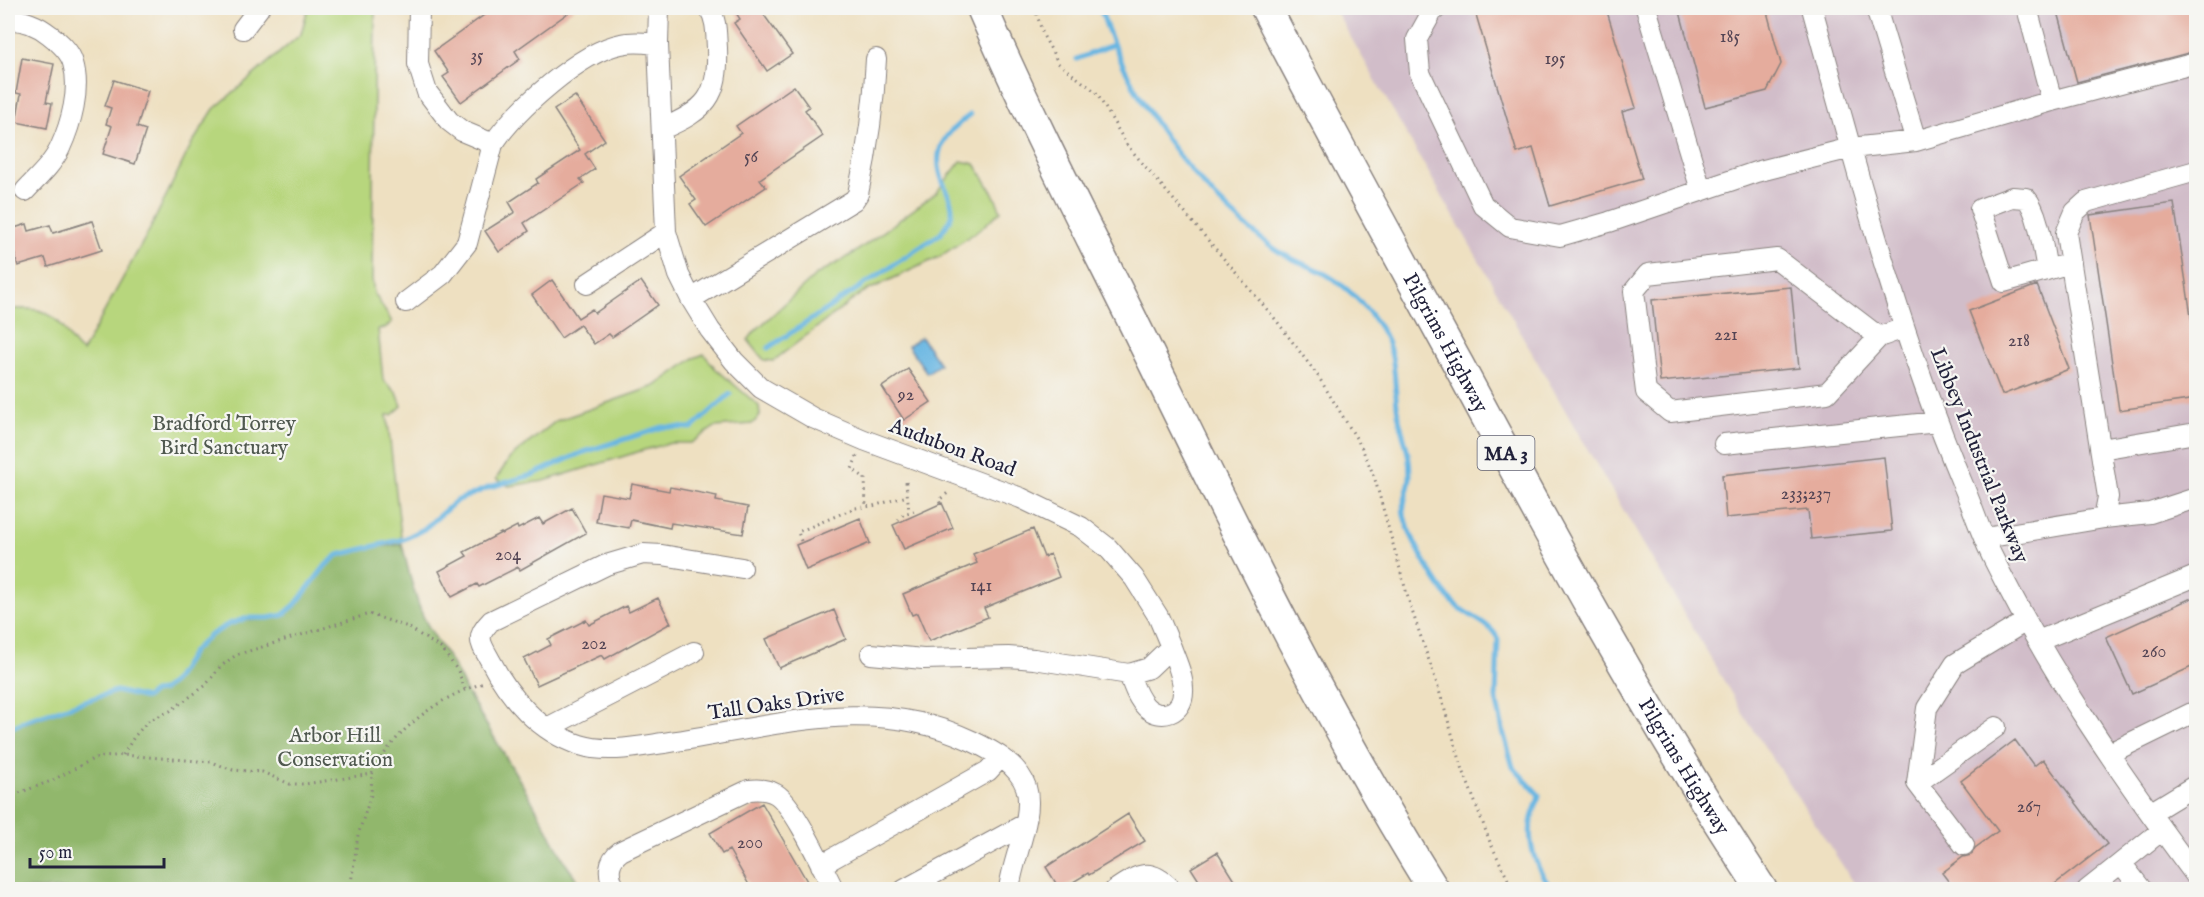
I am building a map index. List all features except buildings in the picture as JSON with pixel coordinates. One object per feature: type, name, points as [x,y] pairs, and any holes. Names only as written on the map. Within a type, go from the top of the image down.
[{"type":"highway","points":[[982,8],[1254,567],[1338,727],[1434,890]]},
{"type":"highway","name":"Pilgrims Highway","points":[[1266,8],[1494,432],[1601,625],[1690,776],[1762,890]]},
{"type":"street","points":[[243,29],[259,8]]},
{"type":"street","points":[[419,8],[418,64],[427,92],[449,122],[462,131],[493,144]]},
{"type":"street","name":"Audubon Road","points":[[659,8],[658,44],[666,232],[679,275],[710,330],[752,381],[777,399],[813,418],[864,440],[1021,498],[1066,519],[1095,536],[1122,563],[1146,593],[1158,616],[1183,682],[1182,703],[1169,714],[1160,714],[1146,707],[1139,698],[1129,674]]},
{"type":"street","points":[[662,129],[685,119],[695,111],[703,104],[716,83],[718,70],[716,27],[710,8]]},
{"type":"street","points":[[1437,8],[1432,12],[1418,39],[1420,73],[1483,205],[1510,227],[1560,236],[1609,222],[1756,172],[1851,148],[1916,141],[2052,101],[2196,63]]},
{"type":"street","points":[[1646,8],[1701,190]]},
{"type":"street","name":"Libbey Industrial Parkway","points":[[1812,8],[1904,328],[1938,422],[1990,553],[2055,671],[2150,813],[2196,876]]},
{"type":"street","points":[[1876,8],[1916,141]]},
{"type":"street","points":[[2027,8],[2052,101]]},
{"type":"street","points":[[8,21],[25,22],[42,29],[55,39],[66,49],[73,61],[75,76],[70,119],[59,149],[46,169],[25,191]]},
{"type":"street","points":[[406,302],[443,273],[467,243],[493,144],[544,89],[583,61],[621,44],[632,42],[658,44]]},
{"type":"street","points":[[691,299],[854,200],[858,194],[868,146],[874,101],[876,58]]},
{"type":"street","points":[[2104,518],[2108,497],[2066,232],[2075,212],[2086,202],[2196,171]]},
{"type":"street","points":[[2047,270],[2034,214],[2026,198],[2012,197],[1980,208],[2004,282],[2047,270],[2071,263]]},
{"type":"street","points":[[587,284],[666,232]]},
{"type":"street","points":[[1879,337],[1777,259],[1648,274],[1634,291],[1646,392],[1670,412],[1827,393],[1879,337],[1904,328]]},
{"type":"street","points":[[1724,444],[1938,422]]},
{"type":"street","points":[[2101,448],[2196,433]]},
{"type":"street","points":[[1985,538],[2104,518],[2150,513],[2196,498]]},
{"type":"street","name":"Tall Oaks Drive","points":[[742,568],[643,554],[606,565],[491,621],[480,635],[480,642],[499,678],[519,705],[547,728],[564,739],[582,746],[626,749],[812,718],[845,715],[917,722],[958,734],[988,748],[1015,770],[1026,789],[1025,824],[1009,890]]},
{"type":"street","points":[[2038,641],[2196,576]]},
{"type":"street","points":[[1964,845],[1917,783],[1927,708],[1955,664],[2026,621]]},
{"type":"street","points":[[871,654],[923,659],[1008,657],[1034,659],[1129,674],[1149,668],[1171,647]]},
{"type":"street","points":[[547,728],[694,652]]},
{"type":"street","points":[[2110,753],[2196,711]]},
{"type":"street","points":[[1917,783],[1996,727]]},
{"type":"street","points":[[821,865],[988,771],[1001,757]]},
{"type":"street","points":[[2150,813],[2196,785]]},
{"type":"street","points":[[616,890],[609,868],[615,855],[749,790],[759,789],[769,790],[782,799],[796,819],[834,890]]},
{"type":"street","points":[[904,890],[1025,824]]},
{"type":"street","points":[[2087,890],[2162,830]]},
{"type":"street","points":[[2121,863],[2142,890]]},
{"type":"street","points":[[1115,890],[1137,875],[1151,875],[1162,880],[1172,890]]},
{"type":"path","points":[[1035,8],[1043,35],[1059,64],[1096,92],[1136,157],[1276,320],[1318,376],[1361,446],[1374,476],[1410,605],[1463,770],[1490,842],[1513,890]]},
{"type":"path","points":[[854,464],[852,469],[866,478],[866,507]]},
{"type":"path","points":[[906,482],[909,511]]},
{"type":"path","points":[[801,541],[798,532],[855,508],[879,505],[907,496]]},
{"type":"path","points":[[940,503],[939,500],[943,497]]},
{"type":"path","points":[[898,520],[909,511],[914,510]]},
{"type":"path","points":[[123,755],[134,737],[148,721],[170,711],[205,686],[220,667],[236,655],[369,614],[408,627],[442,649],[458,671],[465,688]]},
{"type":"path","points":[[350,890],[358,835],[371,795],[372,774],[381,757],[420,717],[465,688],[499,678]]},
{"type":"path","points":[[8,797],[51,781],[95,758],[123,755],[211,762],[234,770],[261,772],[290,784],[305,784],[372,774]]},
{"type":"shaded area","points":[[1334,8],[2196,8],[2196,889],[1858,889],[1745,717],[1581,438]]},
{"type":"green space","name":"Bradford Torrey Bird Sanctuary","points":[[308,8],[375,8],[372,279],[374,293],[392,322],[385,328],[378,329],[383,380],[397,393],[402,406],[392,415],[387,415],[402,544],[355,551],[283,615],[238,621],[223,628],[194,650],[170,684],[146,698],[116,691],[27,720],[8,729],[8,309],[39,310],[52,316],[82,352],[150,229],[191,145],[214,109],[301,34]]},
{"type":"green space","points":[[961,161],[975,164],[1001,211],[979,230],[939,257],[862,293],[773,361],[764,360],[748,340],[755,331],[816,275],[854,253],[936,193]]},
{"type":"green space","points":[[704,354],[715,368],[759,406],[760,416],[752,424],[715,427],[691,443],[671,443],[544,481],[509,486],[496,479],[510,458],[556,421],[655,386],[694,358]]},
{"type":"green space","name":"Arbor Hill Conservation","points":[[402,544],[423,616],[531,799],[568,867],[584,889],[8,889],[8,729],[116,691],[146,698],[173,682],[193,651],[219,629],[242,620],[270,619],[283,615],[291,609],[330,560],[346,552]]},
{"type":"water","points":[[921,337],[940,364],[927,373],[908,346]]},
{"type":"waterway","points":[[1100,8],[1129,77],[1169,142],[1192,172],[1245,226],[1275,249],[1291,259],[1328,275],[1350,292],[1369,312],[1383,333],[1392,358],[1397,408],[1409,461],[1410,481],[1404,505],[1407,525],[1418,550],[1441,588],[1456,605],[1490,628],[1498,639],[1496,698],[1504,735],[1513,767],[1539,795],[1532,818],[1532,847],[1538,866],[1554,890]]},
{"type":"waterway","points":[[1077,59],[1112,45]]},
{"type":"waterway","points":[[768,348],[940,234],[950,219],[952,209],[940,171],[939,152],[947,136],[970,115]]},
{"type":"waterway","points":[[8,729],[27,720],[116,691],[146,698],[153,692],[162,691],[174,681],[193,651],[209,636],[229,624],[248,618],[283,615],[295,605],[326,565],[338,555],[404,539],[424,529],[456,501],[490,487],[532,475],[581,453],[663,427],[692,428],[730,394]]}]
